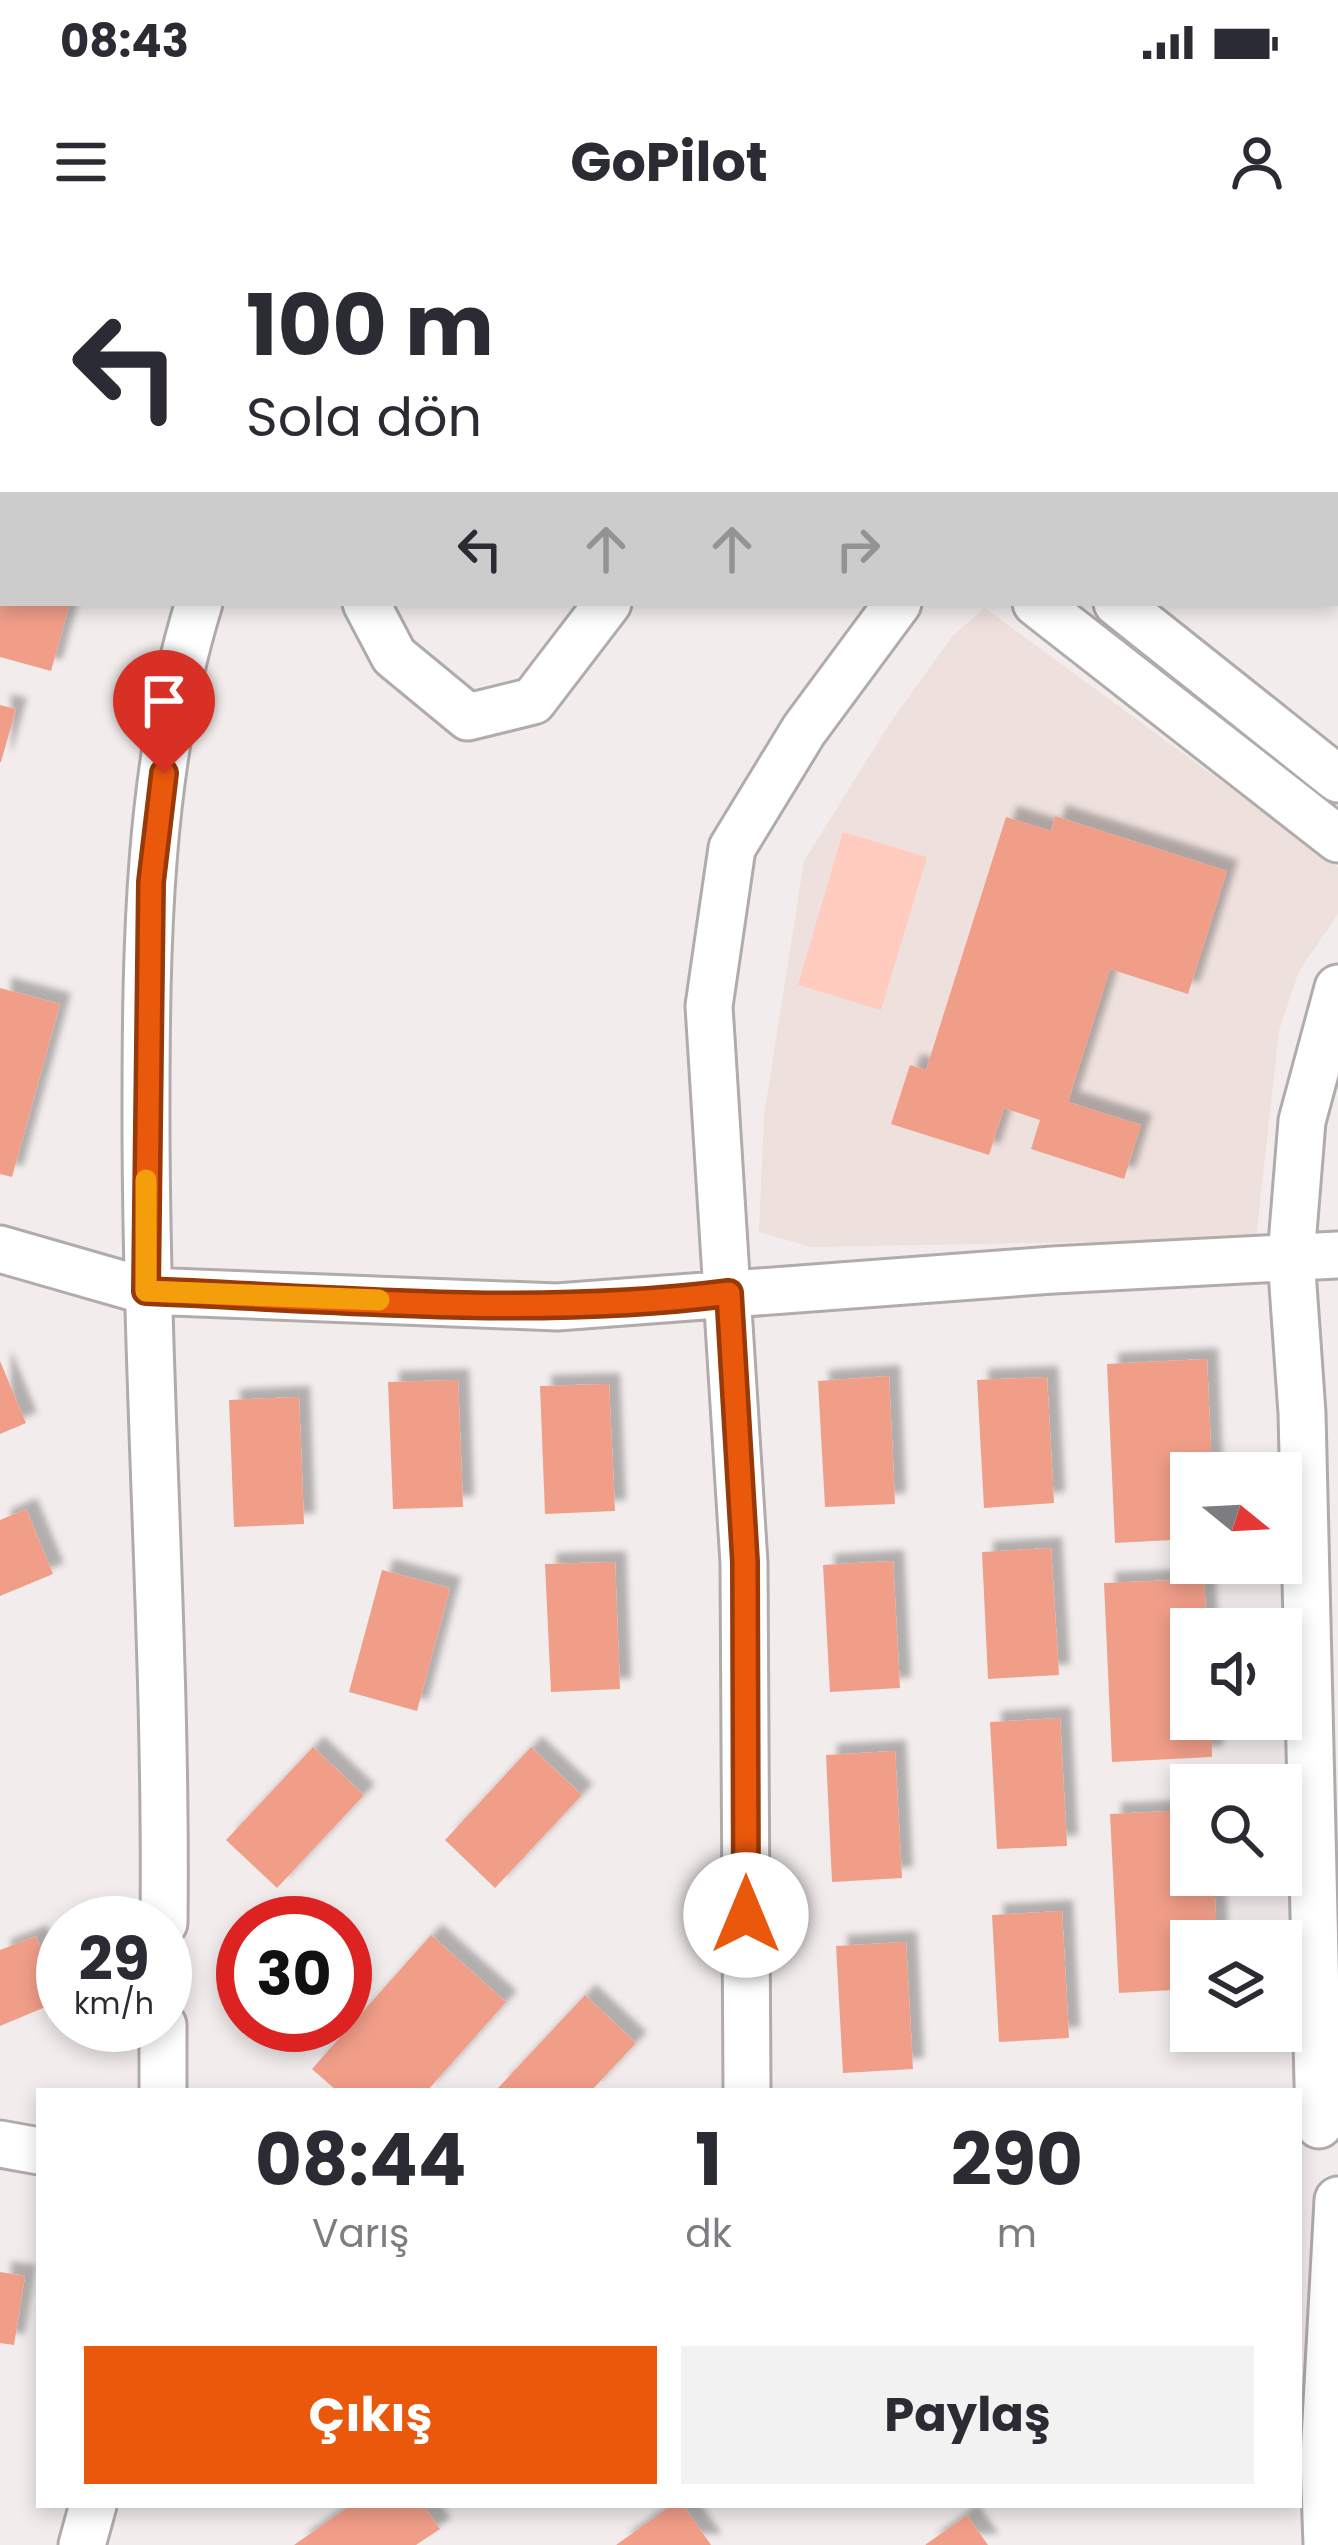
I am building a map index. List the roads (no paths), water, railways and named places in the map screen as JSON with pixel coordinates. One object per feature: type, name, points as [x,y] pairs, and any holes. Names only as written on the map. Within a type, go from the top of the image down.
[{"type":"street","points":[[164,1896],[166,1782],[146,1291],[151,882],[169,737],[198,606]]},
{"type":"street","points":[[368,606],[394,656],[468,717],[533,701],[606,606]]},
{"type":"street","points":[[747,2088],[745,1562],[709,1006],[732,848],[804,730],[896,606]]},
{"type":"street","points":[[1040,606],[1338,839]]},
{"type":"street","points":[[1121,606],[1338,779]]},
{"type":"street","points":[[1319,2126],[1302,1413],[1291,1257],[1302,1121],[1338,988]]},
{"type":"street","points":[[0,1250],[146,1291],[557,1307],[1338,1255]]},
{"type":"street","points":[[163,2052],[163,2088]]},
{"type":"street","points":[[0,2144],[36,2150]]},
{"type":"street","points":[[1328,2545],[1324,2458],[1338,2200]]},
{"type":"street","points":[[82,2545],[92,2508]]}]
